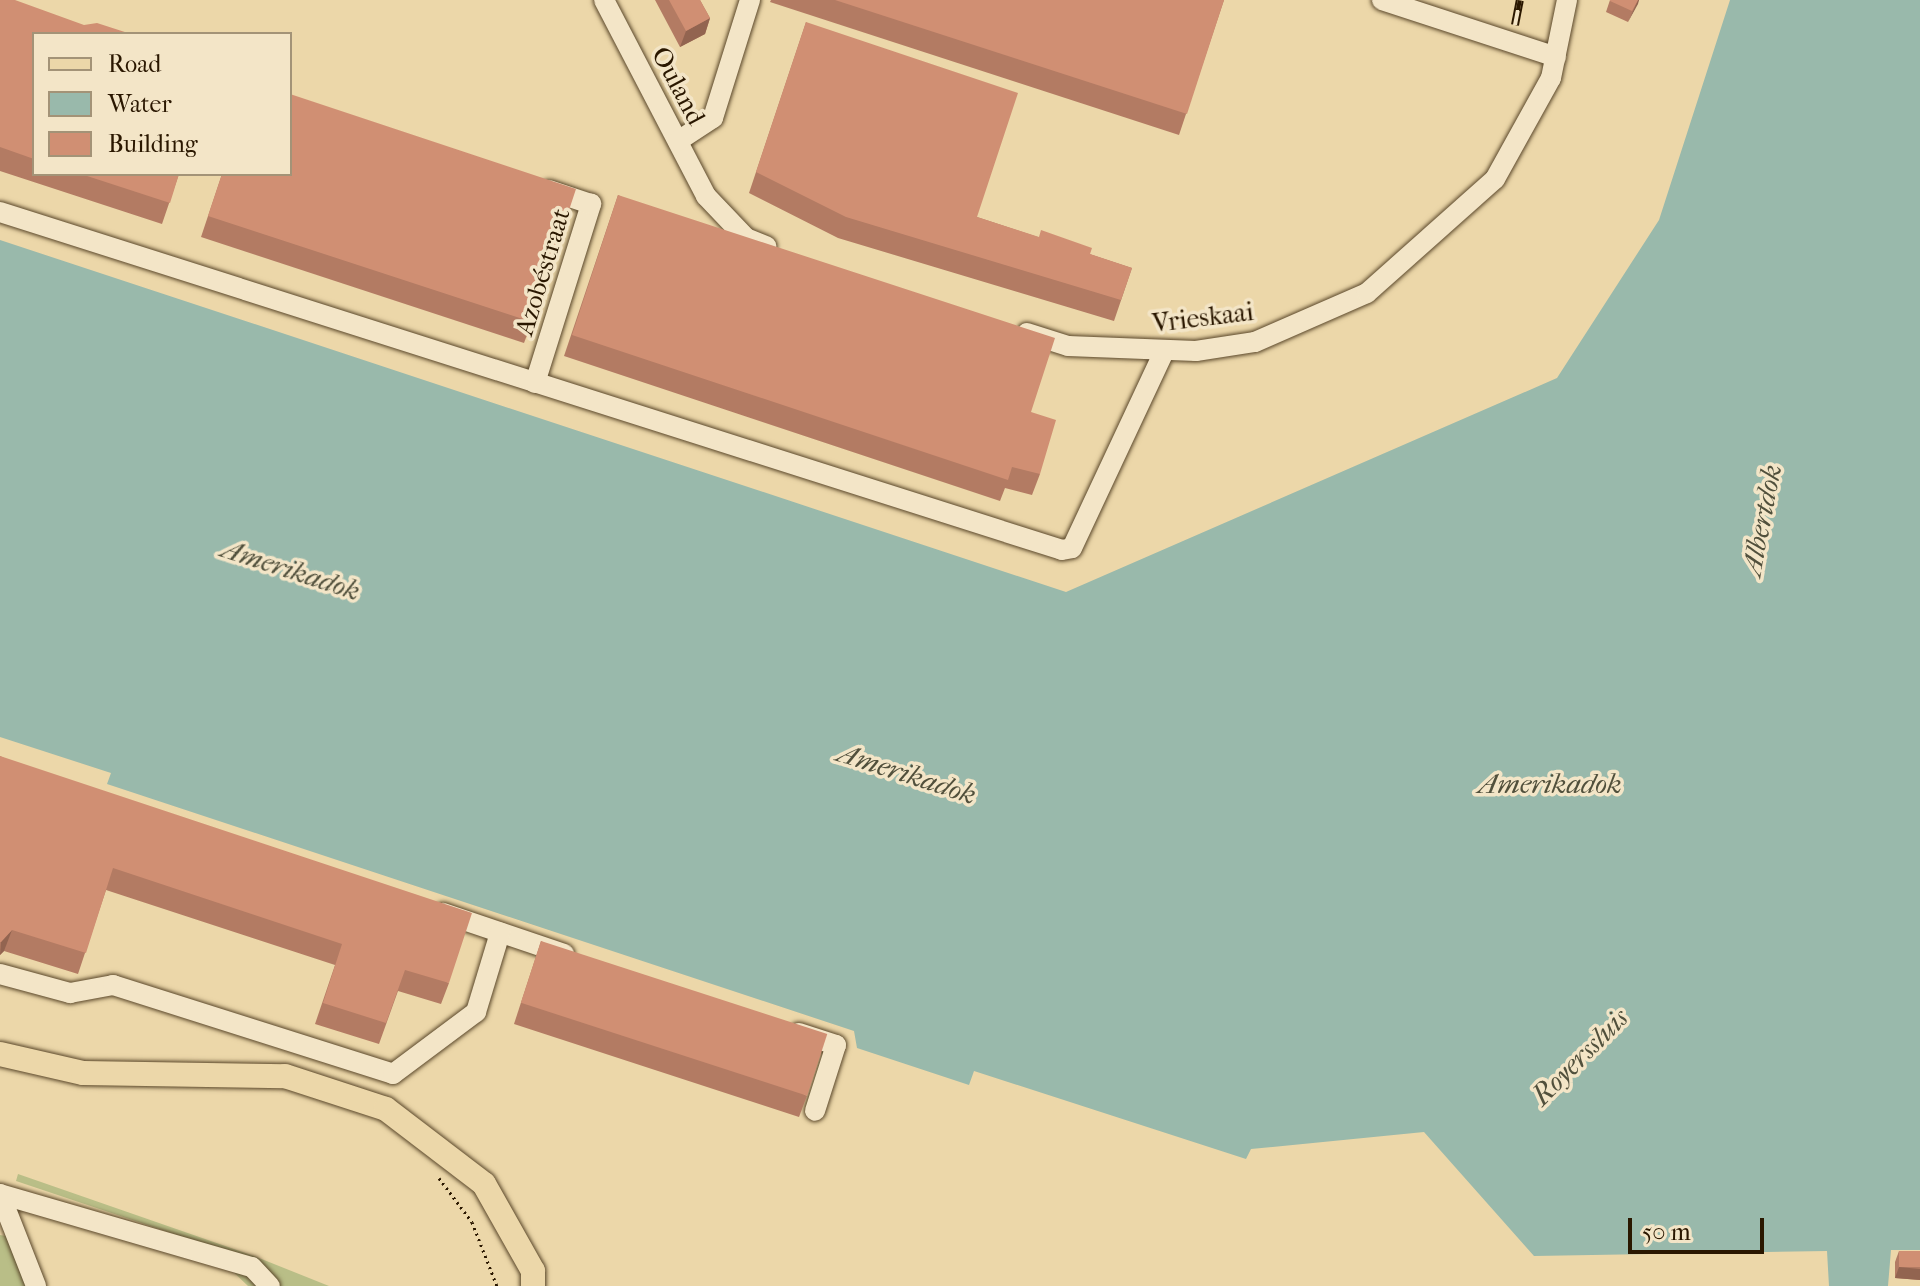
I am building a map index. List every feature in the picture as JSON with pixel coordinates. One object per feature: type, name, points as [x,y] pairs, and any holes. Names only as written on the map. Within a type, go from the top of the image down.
[{"type":"main road","points":[[0,1054],[83,1073],[285,1076],[386,1109],[484,1184],[533,1271],[533,1286]]},
{"type":"street","name":"Ouland","points":[[604,0],[706,196],[746,238],[785,253]]},
{"type":"street","points":[[678,141],[713,118],[750,0]]},
{"type":"street","points":[[1382,0],[1556,57]]},
{"type":"street","name":"Vrieskaai","points":[[1010,328],[1068,346],[1164,352],[1255,342],[1367,293],[1397,270],[1495,179],[1528,129],[1556,57],[1567,0]]},
{"type":"street","name":"Azobéstraat","points":[[531,184],[591,204],[535,383]]},
{"type":"street","points":[[0,212],[1062,550],[1072,548],[1164,352]]},
{"type":"street","points":[[425,907],[588,962]]},
{"type":"street","points":[[0,974],[70,993],[113,985],[393,1074],[476,1012],[500,933]]},
{"type":"street","points":[[778,1026],[836,1045],[815,1111]]},
{"type":"street","points":[[0,1194],[252,1267],[270,1286]]},
{"type":"street","points":[[0,1194],[36,1286]]},
{"type":"path","points":[[429,1165],[472,1222],[497,1286]]},
{"type":"green space","points":[[18,1174],[254,1256],[329,1286],[248,1286],[204,1244],[16,1181]]},
{"type":"green space","points":[[0,1235],[6,1236],[26,1286],[0,1286]]},
{"type":"water","name":"Amerikadok","points":[[1730,0],[1920,0],[1920,1250],[1891,1250],[1888,1286],[1829,1286],[1827,1251],[1534,1256],[1424,1132],[1251,1149],[1246,1159],[974,1071],[969,1085],[857,1048],[854,1031],[107,784],[111,773],[0,737],[0,240],[1066,592],[1557,378],[1659,220]]},
{"type":"building","points":[[0,0],[15,0],[84,25],[97,23],[125,32],[32,32],[32,158],[0,147]]},
{"type":"building","points":[[669,0],[700,0],[710,18],[686,31]]},
{"type":"building","points":[[835,0],[1224,0],[1187,114]]},
{"type":"building","points":[[1610,0],[1638,0],[1632,11]]},
{"type":"building","points":[[806,22],[1018,93],[977,217],[1039,237],[1041,230],[1092,248],[1090,254],[1132,268],[1121,300],[846,217],[756,172]]},
{"type":"building","points":[[292,95],[576,189],[532,322],[208,216],[221,176],[292,176]]},
{"type":"building","points":[[87,176],[178,176],[170,203]]},
{"type":"building","points":[[618,195],[1055,338],[1031,412],[1056,420],[1040,474],[1012,467],[1008,480],[572,335]]},
{"type":"building","points":[[0,756],[472,913],[449,983],[405,970],[386,1023],[323,1003],[342,944],[113,868],[86,953],[12,930],[0,942]]},
{"type":"building","points":[[541,941],[827,1034],[807,1096],[521,1003]]},
{"type":"building","points":[[1899,1251],[1920,1251],[1920,1267],[1899,1267]]},
{"type":"railway","points":[[1515,25],[1520,0]]},
{"type":"water label","name":"Albertdok","points":[[1762,520]]},
{"type":"water label","name":"Royerssluis","points":[[1580,1057]]}]
